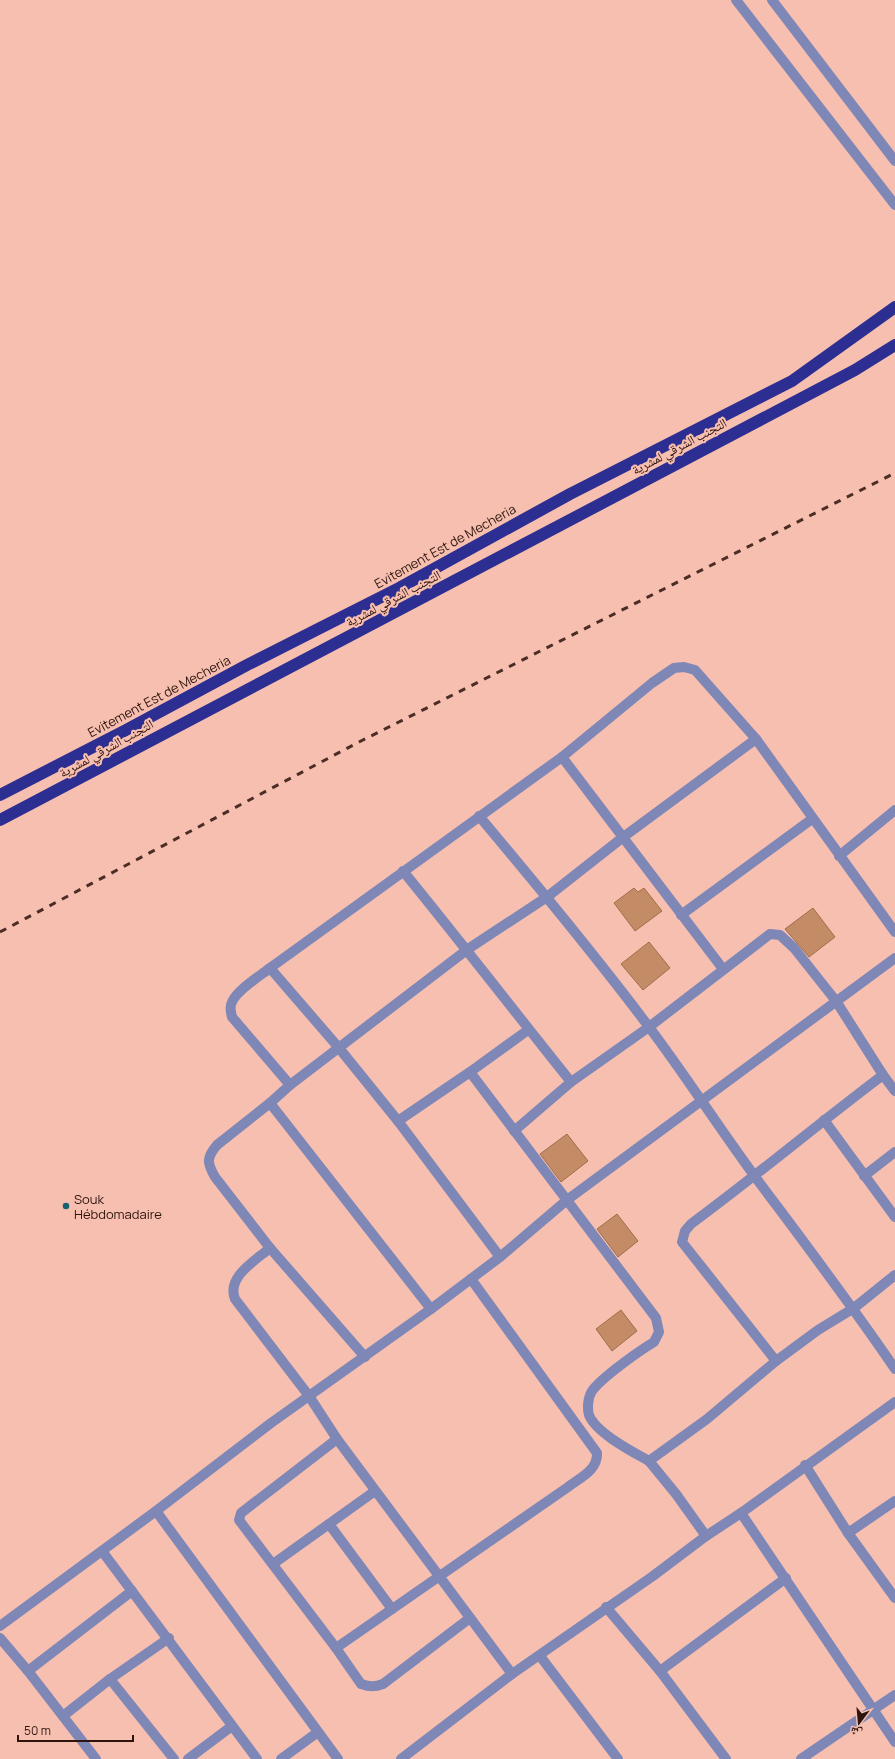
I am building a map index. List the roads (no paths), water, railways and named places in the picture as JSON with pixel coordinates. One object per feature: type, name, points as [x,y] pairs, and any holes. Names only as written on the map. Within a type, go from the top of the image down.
[{"type":"highway","name":"Evitement Est de Mecheria","points":[[0,795],[247,665],[398,588],[570,494],[792,381],[895,307]]},
{"type":"highway","name":"التجنب الشرقي لمشرية","points":[[0,820],[855,370],[895,345]]},
{"type":"street","points":[[736,0],[895,205]]},
{"type":"street","points":[[772,0],[895,161]]},
{"type":"street","points":[[290,1085],[238,1026],[232,1017],[230,1010],[232,1001],[238,994],[270,968],[562,757],[652,683],[674,668],[684,667],[696,670],[756,739],[812,819],[895,932]]},
{"type":"street","points":[[365,1357],[270,1248],[215,1177],[209,1166],[208,1159],[210,1153],[217,1145],[270,1103],[290,1085],[468,949],[547,897],[622,838],[756,739]]},
{"type":"street","points":[[562,757],[723,970]]},
{"type":"street","points":[[839,856],[895,810]]},
{"type":"street","points":[[479,816],[547,897],[649,1027],[755,1176],[854,1308],[895,1369]]},
{"type":"street","points":[[681,915],[812,819]]},
{"type":"street","points":[[403,871],[468,949],[528,1030],[571,1082]]},
{"type":"street","points":[[514,1131],[571,1082],[649,1027],[770,934],[775,934],[785,938],[836,1001],[895,1092]]},
{"type":"street","points":[[0,1626],[156,1511],[271,1423],[431,1309],[500,1257],[567,1200],[895,958]]},
{"type":"street","points":[[270,968],[339,1048],[398,1121],[500,1257]]},
{"type":"street","points":[[398,1121],[528,1030]]},
{"type":"street","points":[[470,1072],[656,1318],[658,1324],[658,1337],[654,1342],[599,1384],[592,1392],[588,1403],[589,1415],[596,1425],[616,1442],[649,1461],[676,1494],[706,1536]]},
{"type":"street","points":[[776,1361],[682,1242],[685,1231],[691,1224],[755,1176],[824,1120],[883,1075]]},
{"type":"street","points":[[270,1103],[431,1309]]},
{"type":"street","points":[[824,1120],[895,1217]]},
{"type":"street","points":[[864,1176],[895,1152]]},
{"type":"street","points":[[270,1248],[239,1275],[233,1287],[233,1294],[244,1312],[309,1396],[337,1439],[375,1491],[512,1674]]},
{"type":"street","points":[[649,1461],[707,1419],[776,1361],[818,1330],[854,1308],[895,1275]]},
{"type":"street","points":[[336,1648],[591,1470],[596,1465],[597,1453],[471,1279]]},
{"type":"street","points":[[401,1759],[512,1674],[540,1656],[606,1607],[653,1576],[706,1536],[741,1513],[895,1402]]},
{"type":"street","points":[[337,1439],[241,1513],[239,1520],[362,1684],[368,1687],[376,1687],[383,1684],[470,1618]]},
{"type":"street","points":[[806,1466],[848,1533],[895,1598]]},
{"type":"street","points":[[273,1564],[375,1491]]},
{"type":"street","points":[[848,1533],[895,1500]]},
{"type":"street","points":[[156,1511],[338,1759]]},
{"type":"street","points":[[741,1513],[895,1742]]},
{"type":"street","points":[[329,1524],[392,1609]]},
{"type":"street","points":[[102,1551],[257,1759]]},
{"type":"street","points":[[660,1671],[786,1578]]},
{"type":"street","points":[[28,1671],[132,1591]]},
{"type":"street","points":[[606,1607],[660,1671],[726,1759]]},
{"type":"street","points":[[0,1638],[28,1671],[96,1759]]},
{"type":"street","points":[[63,1716],[110,1679],[168,1638]]},
{"type":"street","points":[[540,1656],[618,1759]]},
{"type":"street","points":[[110,1679],[174,1759]]},
{"type":"street","points":[[801,1759],[895,1696]]},
{"type":"street","points":[[188,1759],[232,1726]]},
{"type":"street","points":[[281,1759],[318,1732]]},
{"type":"railway","points":[[0,932],[359,742],[895,473]]},
{"type":"place","name":"Souk Hébdomadaire","points":[[66,1206]]}]
